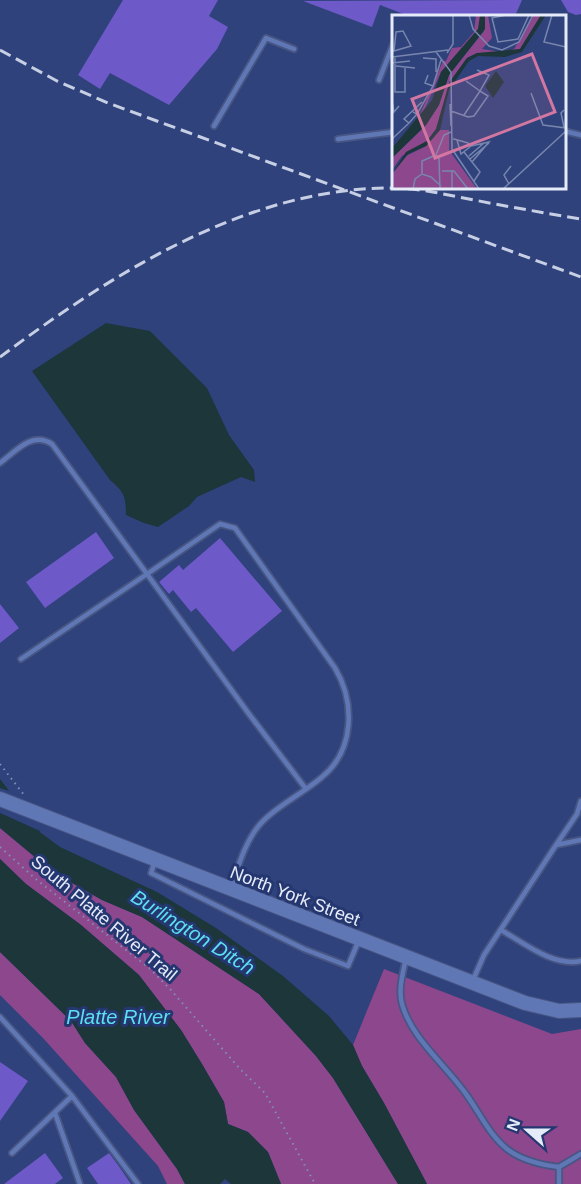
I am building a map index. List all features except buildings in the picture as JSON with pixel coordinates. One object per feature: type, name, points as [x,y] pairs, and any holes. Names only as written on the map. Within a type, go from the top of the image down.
[{"type":"main road","name":"North York Street","points":[[0,800],[525,1003],[548,1009],[581,1010]]},
{"type":"lane","points":[[214,126],[266,38],[294,49]]},
{"type":"lane","points":[[379,80],[392,45]]},
{"type":"lane","points":[[566,131],[581,135]]},
{"type":"lane","points":[[338,139],[392,132]]},
{"type":"lane","points":[[0,463],[34,439],[52,444],[306,789]]},
{"type":"lane","points":[[21,659],[220,524],[235,528],[343,681],[347,695],[349,725],[341,751],[324,776],[257,827],[245,850],[230,890]]},
{"type":"lane","points":[[472,983],[484,955],[577,814],[581,801]]},
{"type":"lane","points":[[556,845],[581,840]]},
{"type":"lane","points":[[156,860],[151,873],[304,949],[348,966],[359,940]]},
{"type":"lane","points":[[501,930],[556,960],[573,963],[581,961]]},
{"type":"lane","points":[[406,958],[400,990],[402,1004],[412,1027],[465,1091],[496,1139],[525,1159],[559,1167],[581,1154]]},
{"type":"lane","points":[[0,1017],[72,1096],[138,1184]]},
{"type":"lane","points":[[12,1153],[72,1096]]},
{"type":"lane","points":[[55,1113],[80,1184]]},
{"type":"lane","points":[[559,1167],[559,1184]]},
{"type":"path","points":[[0,764],[27,799],[30,806],[28,810]]},
{"type":"path","name":"South Platte River Trail","points":[[0,847],[142,963],[170,989],[240,1069],[265,1092],[315,1184]]},
{"type":"shaded area","points":[[0,828],[53,872],[102,900],[142,917],[259,994],[333,1078],[398,1184],[281,1184],[268,1152],[248,1132],[228,1124],[224,1102],[202,1064],[181,1030],[139,975],[81,925],[26,884],[0,859]]},
{"type":"shaded area","points":[[0,952],[71,1021],[85,1043],[116,1077],[134,1110],[177,1169],[185,1184],[167,1184],[158,1166],[43,1038],[0,995]]},
{"type":"shaded area","points":[[384,969],[552,1034],[581,1029],[581,1184],[427,1184],[362,1066],[353,1045]]},
{"type":"water","points":[[106,323],[150,331],[207,388],[229,435],[254,470],[255,482],[241,477],[197,497],[189,506],[158,527],[126,515],[125,499],[121,491],[110,480],[32,371]]},
{"type":"water","name":"Burlington Ditch","points":[[0,779],[41,833],[60,847],[157,892],[216,928],[283,976],[329,1016],[353,1045],[362,1066],[427,1184],[398,1184],[333,1078],[259,994],[142,917],[102,900],[53,872],[0,828]]},
{"type":"water","name":"Platte River","points":[[0,859],[26,884],[81,925],[139,975],[181,1030],[202,1064],[224,1102],[228,1124],[248,1132],[268,1152],[281,1184],[231,1184],[225,1179],[220,1184],[185,1184],[177,1169],[134,1110],[116,1077],[85,1043],[71,1021],[0,952]]},
{"type":"pier","points":[[0,788],[15,793],[40,831],[0,813]]},
{"type":"railway","points":[[0,50],[57,81],[108,103],[581,277]]},
{"type":"railway","points":[[0,357],[88,295],[135,267],[184,241],[234,219],[286,202],[339,192],[392,188]]},
{"type":"railway","points":[[411,189],[581,219]]}]
